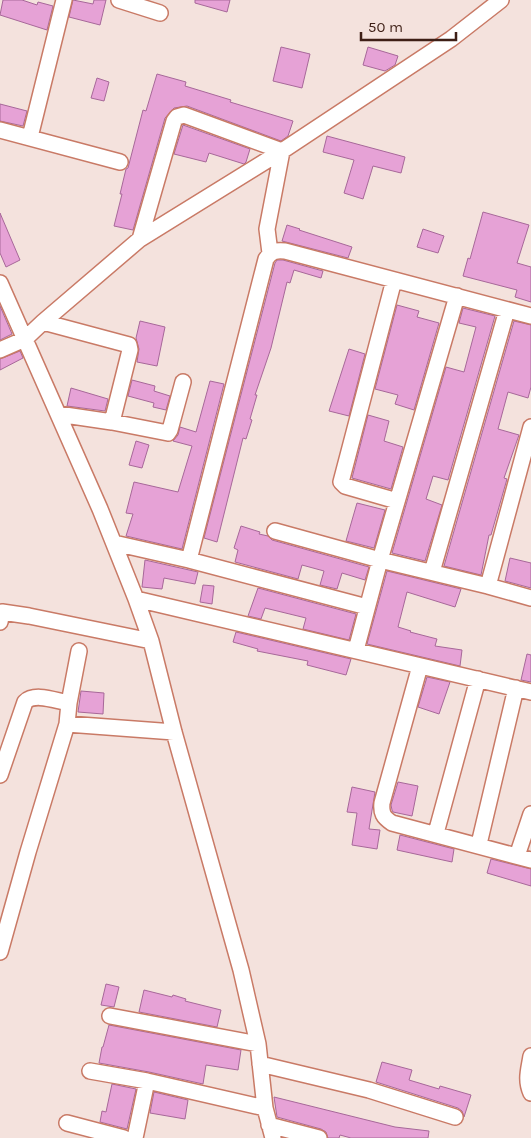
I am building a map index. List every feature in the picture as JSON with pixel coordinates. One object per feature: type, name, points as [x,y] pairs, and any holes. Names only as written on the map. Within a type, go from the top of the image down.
[{"type":"street","points":[[30,137],[64,0]]},
{"type":"street","points":[[119,0],[160,13]]},
{"type":"street","points":[[0,350],[25,339],[140,239],[282,151],[451,39],[501,0]]},
{"type":"street","points":[[140,239],[177,117],[184,115],[282,151]]},
{"type":"street","points":[[0,130],[120,162]]},
{"type":"street","points":[[270,253],[267,229],[282,151]]},
{"type":"street","points":[[189,560],[261,278],[270,253],[276,250],[285,251],[531,316]]},
{"type":"street","points":[[394,280],[341,482],[345,486],[397,501]]},
{"type":"street","points":[[0,283],[4,300],[25,339],[114,544],[152,642],[174,732],[230,928],[258,1044],[265,1108],[271,1131],[319,1138]]},
{"type":"street","points":[[356,650],[397,501],[458,296]]},
{"type":"street","points":[[432,572],[507,310]]},
{"type":"street","points":[[43,322],[129,345],[130,350],[112,422]]},
{"type":"street","points":[[58,414],[168,433],[183,382]]},
{"type":"street","points":[[488,586],[531,427]]},
{"type":"street","points":[[275,531],[531,598]]},
{"type":"street","points":[[114,544],[189,560],[368,607]]},
{"type":"street","points":[[136,599],[531,692]]},
{"type":"street","points":[[0,622],[2,612],[11,613],[152,642]]},
{"type":"street","points":[[0,952],[67,724],[79,651]]},
{"type":"street","points":[[420,666],[382,802],[381,812],[386,819],[524,858],[531,814]]},
{"type":"street","points":[[436,833],[478,679]]},
{"type":"street","points":[[479,844],[516,688]]},
{"type":"street","points":[[0,775],[25,702],[29,697],[69,703]]},
{"type":"street","points":[[67,724],[174,732]]},
{"type":"street","points":[[110,1016],[258,1044]]},
{"type":"street","points":[[531,1056],[527,1076],[531,1092]]},
{"type":"street","points":[[260,1064],[369,1090],[456,1117]]},
{"type":"street","points":[[90,1071],[146,1081],[265,1108]]},
{"type":"street","points":[[135,1138],[146,1081]]},
{"type":"street","points":[[67,1123],[124,1138]]},
{"type":"building","points":[[3,0],[22,0],[37,5],[38,2],[53,6],[47,30],[0,15]]},
{"type":"building","points":[[73,0],[93,4],[94,0],[106,0],[100,25],[69,17]]},
{"type":"building","points":[[195,0],[230,0],[227,12],[195,3]]},
{"type":"building","points":[[281,47],[310,54],[302,88],[273,81]]},
{"type":"building","points":[[368,47],[398,56],[395,65],[385,71],[363,65]]},
{"type":"building","points":[[157,74],[186,82],[185,86],[231,100],[230,102],[293,121],[288,136],[281,141],[187,106],[174,108],[165,118],[133,230],[114,226],[126,169],[128,168],[143,110],[146,111]]},
{"type":"building","points":[[97,78],[109,82],[104,101],[91,98]]},
{"type":"building","points":[[0,104],[27,111],[23,126],[0,121]]},
{"type":"building","points":[[183,125],[250,149],[246,162],[244,164],[209,153],[206,162],[174,154]]},
{"type":"building","points":[[327,136],[405,157],[401,173],[373,166],[363,199],[344,193],[354,160],[323,152]]},
{"type":"building","points":[[483,212],[529,225],[517,263],[531,267],[531,302],[515,297],[517,290],[463,276],[468,258],[470,259]]},
{"type":"building","points":[[0,213],[20,260],[6,267],[0,253]]},
{"type":"building","points":[[287,225],[352,247],[348,258],[282,241]]},
{"type":"building","points":[[423,229],[444,236],[438,253],[417,247]]},
{"type":"building","points":[[277,260],[323,271],[321,278],[294,270],[290,283],[287,282],[271,348],[255,395],[257,395],[250,419],[252,420],[246,439],[243,438],[217,542],[204,538]]},
{"type":"building","points":[[397,305],[419,311],[417,317],[439,323],[414,410],[395,404],[398,395],[375,389]]},
{"type":"building","points":[[0,306],[12,334],[0,340]]},
{"type":"building","points":[[463,308],[495,316],[448,480],[433,476],[426,499],[442,505],[425,561],[392,553],[446,367],[464,372],[476,327],[459,323]]},
{"type":"building","points":[[140,321],[165,327],[157,366],[137,362],[139,349],[136,338]]},
{"type":"building","points":[[514,321],[531,325],[531,387],[528,398],[508,392],[498,429],[519,435],[504,478],[507,479],[491,535],[489,535],[481,575],[444,566]]},
{"type":"building","points":[[349,349],[365,354],[349,416],[329,411]]},
{"type":"building","points":[[20,351],[23,358],[0,370],[0,359]]},
{"type":"building","points":[[132,380],[155,386],[154,391],[170,396],[166,410],[153,407],[154,403],[128,396]]},
{"type":"building","points":[[210,381],[224,384],[182,549],[126,536],[133,514],[126,513],[134,482],[178,492],[192,446],[173,441],[178,435],[180,427],[196,432]]},
{"type":"building","points":[[71,388],[108,399],[105,411],[67,406]]},
{"type":"building","points":[[368,415],[389,421],[384,441],[403,447],[391,489],[352,478]]},
{"type":"building","points":[[136,441],[149,445],[142,468],[129,465]]},
{"type":"building","points":[[357,503],[385,510],[374,548],[346,541]]},
{"type":"building","points":[[241,526],[260,532],[259,534],[268,536],[272,540],[369,567],[365,580],[342,573],[337,589],[320,585],[324,571],[302,565],[298,579],[235,562],[238,550],[234,548]]},
{"type":"building","points":[[510,558],[531,563],[531,588],[505,581]]},
{"type":"building","points":[[145,560],[198,572],[195,584],[164,578],[162,589],[142,587]]},
{"type":"building","points":[[387,571],[461,589],[455,607],[407,592],[398,627],[437,639],[435,646],[462,650],[460,666],[367,644]]},
{"type":"building","points":[[203,585],[214,586],[212,604],[200,602]]},
{"type":"building","points":[[258,588],[356,614],[349,640],[303,629],[306,618],[265,608],[261,619],[248,616]]},
{"type":"building","points":[[236,632],[351,659],[346,675],[307,665],[308,661],[257,651],[258,649],[233,642]]},
{"type":"building","points":[[527,654],[531,655],[531,682],[521,680]]},
{"type":"building","points":[[427,677],[450,682],[439,714],[418,707]]},
{"type":"building","points":[[81,691],[104,693],[103,714],[78,712]]},
{"type":"building","points":[[398,782],[418,786],[412,816],[393,812],[392,810],[391,805]]},
{"type":"building","points":[[352,787],[375,792],[369,829],[380,830],[377,849],[352,845],[357,813],[347,812]]},
{"type":"building","points":[[400,835],[454,849],[452,862],[397,850]]},
{"type":"building","points":[[491,859],[531,869],[531,886],[487,873]]},
{"type":"building","points":[[106,984],[119,987],[114,1007],[101,1005]]},
{"type":"building","points":[[144,990],[172,997],[173,995],[186,999],[185,1001],[221,1010],[217,1027],[139,1012]]},
{"type":"building","points":[[109,1025],[241,1050],[238,1070],[206,1065],[203,1084],[99,1063]]},
{"type":"building","points":[[382,1062],[412,1070],[409,1080],[439,1089],[440,1086],[471,1095],[464,1117],[462,1111],[458,1108],[376,1082]]},
{"type":"building","points":[[112,1084],[136,1089],[127,1129],[100,1122],[102,1111],[106,1112]]},
{"type":"building","points":[[154,1092],[188,1100],[185,1119],[150,1113]]},
{"type":"building","points":[[274,1097],[395,1127],[429,1131],[428,1138],[351,1138],[340,1135],[339,1138],[328,1138],[326,1132],[321,1129],[277,1117]]}]
